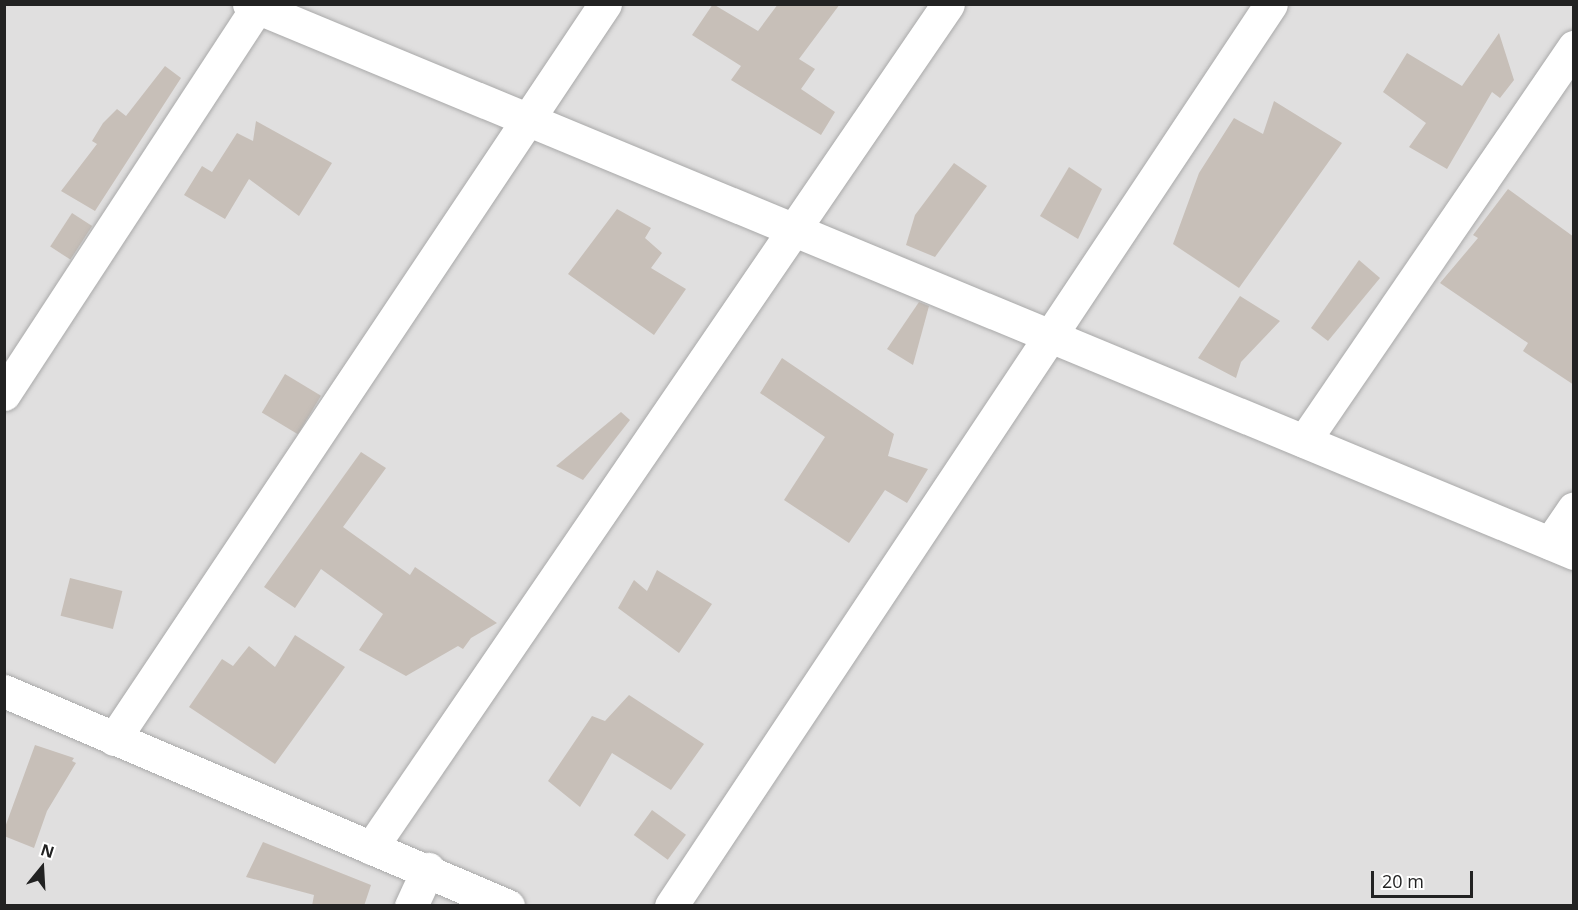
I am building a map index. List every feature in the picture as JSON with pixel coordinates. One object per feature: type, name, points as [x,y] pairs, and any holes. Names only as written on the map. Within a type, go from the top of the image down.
[{"type":"street","points":[[114,739],[530,121],[605,4]]},
{"type":"street","points":[[371,848],[948,4]]},
{"type":"street","points":[[670,906],[1052,337],[1271,4]]},
{"type":"street","points":[[4,393],[255,6],[1562,548],[1574,508]]},
{"type":"street","points":[[1304,441],[1574,47]]},
{"type":"street","points":[[4,692],[371,848],[428,869],[508,906]]},
{"type":"street","points":[[411,906],[428,869]]},
{"type":"shaded area","points":[[5,5],[1573,5],[1573,905],[5,905]]},
{"type":"building","points":[[713,4],[758,31],[778,4],[840,4],[799,59],[815,69],[801,89],[835,112],[821,135],[731,80],[741,66],[692,35]]},
{"type":"building","points":[[1499,33],[1514,80],[1500,98],[1492,92],[1447,169],[1409,147],[1426,123],[1383,92],[1407,53],[1462,86]]},
{"type":"building","points":[[165,66],[181,78],[95,211],[61,191],[97,144],[92,141],[103,123],[117,109],[126,116]]},
{"type":"building","points":[[1274,101],[1342,143],[1239,288],[1173,244],[1199,173],[1234,118],[1263,134]]},
{"type":"building","points":[[256,121],[332,163],[299,216],[249,179],[225,219],[184,195],[202,166],[212,172],[237,133],[253,141]]},
{"type":"building","points":[[954,163],[987,186],[935,257],[906,245],[915,215]]},
{"type":"building","points":[[1069,167],[1102,189],[1078,239],[1040,216]]},
{"type":"building","points":[[1508,189],[1574,237],[1574,385],[1523,351],[1528,343],[1440,283],[1478,238],[1473,235]]},
{"type":"building","points":[[617,209],[651,228],[645,238],[662,253],[651,268],[686,289],[654,335],[568,274]]},
{"type":"building","points":[[72,213],[92,226],[70,260],[50,247]]},
{"type":"building","points":[[1359,260],[1380,278],[1328,341],[1311,328]]},
{"type":"building","points":[[1240,296],[1280,321],[1241,362],[1236,378],[1198,358]]},
{"type":"building","points":[[919,302],[929,306],[913,365],[887,349]]},
{"type":"building","points":[[782,358],[894,434],[888,456],[928,469],[907,503],[885,490],[849,543],[784,500],[825,437],[760,393]]},
{"type":"building","points":[[285,374],[321,396],[298,434],[262,413]]},
{"type":"building","points":[[621,412],[630,420],[583,480],[556,466]]},
{"type":"building","points":[[361,452],[386,468],[343,527],[410,575],[415,567],[497,623],[471,638],[463,649],[458,646],[406,676],[359,650],[383,614],[321,569],[295,608],[264,587]]},
{"type":"building","points":[[657,570],[712,604],[679,653],[618,608],[634,580],[647,591]]},
{"type":"building","points":[[70,578],[122,591],[113,629],[61,616]]},
{"type":"building","points":[[295,635],[345,667],[275,764],[189,707],[222,659],[233,666],[249,646],[275,667]]},
{"type":"building","points":[[629,695],[704,744],[671,790],[612,753],[580,807],[548,781],[592,716],[605,721]]},
{"type":"building","points":[[35,745],[74,758],[72,761],[76,763],[47,811],[34,848],[4,836],[4,830]]},
{"type":"building","points":[[652,810],[686,835],[668,860],[634,835]]},
{"type":"building","points":[[263,842],[371,885],[364,906],[312,906],[314,895],[246,877]]}]
